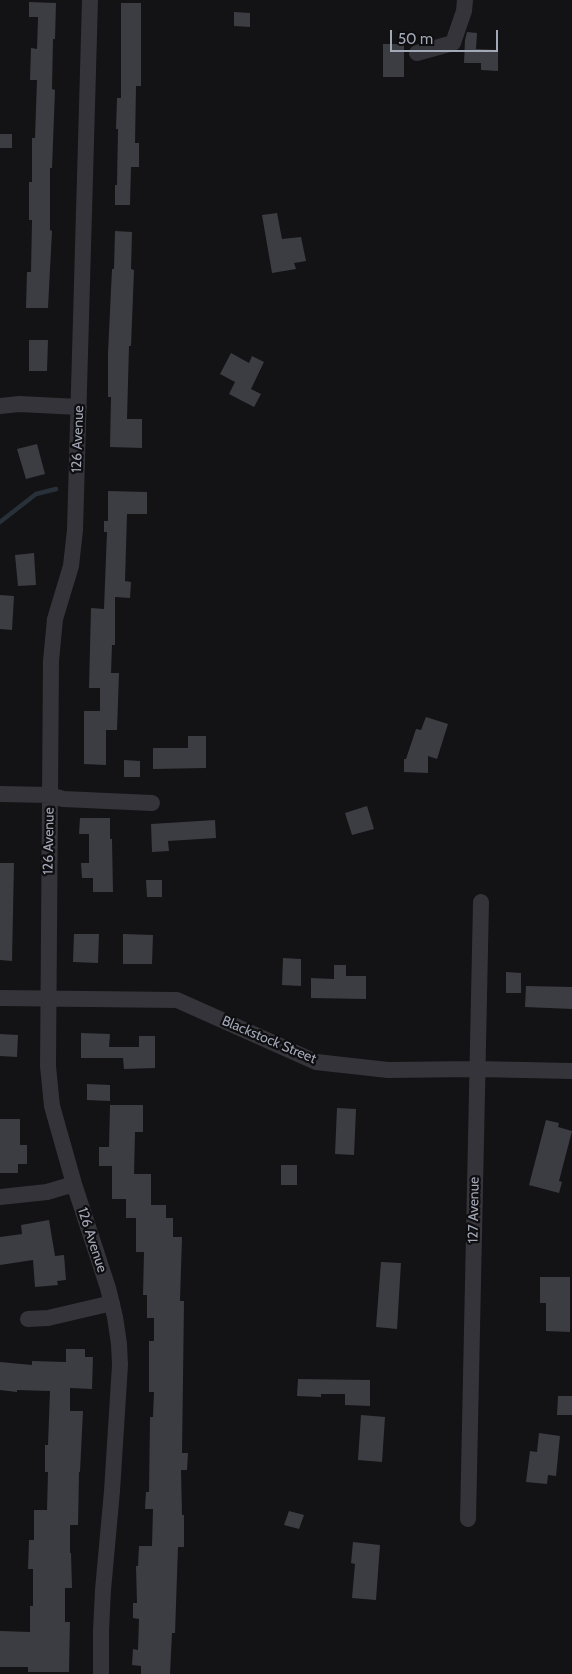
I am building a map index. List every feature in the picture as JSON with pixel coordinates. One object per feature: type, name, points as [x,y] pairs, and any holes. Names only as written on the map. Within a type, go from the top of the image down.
[{"type":"street","name":"126 Avenue","points":[[90,0],[74,552],[52,635],[48,1066],[52,1106],[74,1184],[112,1303],[119,1344],[120,1365],[112,1492],[103,1590],[101,1674]]},
{"type":"street","points":[[416,53],[453,43],[464,11],[465,0]]},
{"type":"street","points":[[0,406],[19,404],[79,407]]},
{"type":"street","points":[[0,794],[50,795],[63,799],[152,803]]},
{"type":"street","name":"127 Avenue","points":[[468,1519],[481,902]]},
{"type":"street","name":"Blackstock Street","points":[[0,998],[177,1000],[316,1062],[388,1070],[572,1071]]},
{"type":"street","points":[[0,1197],[47,1192],[74,1184]]},
{"type":"street","points":[[28,1319],[48,1318],[112,1303]]},
{"type":"building","points":[[29,2],[56,3],[55,39],[53,39],[52,89],[55,90],[52,168],[50,168],[50,230],[52,231],[48,308],[26,308],[27,272],[31,272],[32,220],[29,220],[29,182],[32,182],[32,138],[35,138],[37,80],[30,80],[31,48],[37,49],[38,17],[29,17]]},
{"type":"building","points":[[121,3],[141,3],[141,86],[136,86],[135,143],[139,143],[139,167],[131,167],[130,205],[115,205],[115,185],[117,185],[117,98],[121,98]]},
{"type":"building","points":[[234,12],[250,13],[250,27],[234,26]]},
{"type":"building","points":[[467,32],[477,33],[476,49],[498,50],[498,71],[481,70],[481,63],[464,63]]},
{"type":"building","points":[[383,44],[404,44],[404,77],[383,77]]},
{"type":"building","points":[[0,134],[12,134],[12,148],[0,148]]},
{"type":"building","points":[[277,213],[282,239],[301,237],[306,261],[294,263],[296,269],[272,273],[262,215]]},
{"type":"building","points":[[115,231],[132,232],[131,269],[134,270],[127,419],[142,419],[142,448],[110,447],[111,397],[108,397],[108,353]]},
{"type":"building","points":[[29,340],[48,340],[47,371],[29,371]]},
{"type":"building","points":[[231,353],[249,363],[252,356],[264,362],[251,389],[261,394],[254,407],[229,394],[235,382],[220,374]]},
{"type":"building","points":[[37,444],[45,474],[26,479],[17,449]]},
{"type":"building","points":[[108,491],[147,492],[147,514],[127,514],[125,581],[131,582],[130,598],[115,597],[115,645],[112,645],[111,673],[119,673],[117,730],[106,730],[106,765],[84,764],[84,711],[100,711],[100,688],[89,688],[91,608],[104,609],[107,532],[104,532],[104,521],[108,521]]},
{"type":"building","points":[[34,553],[36,585],[18,586],[15,555]]},
{"type":"building","points":[[0,595],[14,596],[12,630],[0,629]]},
{"type":"building","points":[[426,717],[448,724],[437,759],[428,756],[428,773],[404,772],[404,759],[406,759],[416,729],[421,730]]},
{"type":"building","points":[[188,736],[206,736],[206,768],[153,769],[153,748],[188,748]]},
{"type":"building","points":[[124,760],[140,761],[140,777],[124,777]]},
{"type":"building","points":[[367,806],[374,829],[352,835],[345,813]]},
{"type":"building","points":[[80,818],[110,818],[113,892],[93,892],[93,878],[82,878],[81,863],[89,863],[89,834],[79,834]]},
{"type":"building","points":[[215,820],[216,838],[168,841],[169,851],[152,852],[151,824]]},
{"type":"building","points":[[0,863],[14,863],[12,961],[0,960]]},
{"type":"building","points":[[146,880],[162,880],[162,897],[147,897]]},
{"type":"building","points":[[74,934],[99,934],[98,963],[73,962]]},
{"type":"building","points":[[123,934],[153,935],[152,964],[123,964]]},
{"type":"building","points":[[283,958],[301,959],[301,986],[282,985]]},
{"type":"building","points":[[334,965],[346,965],[346,976],[366,976],[366,999],[311,998],[311,978],[334,979]]},
{"type":"building","points":[[506,972],[521,973],[521,993],[506,993]]},
{"type":"building","points":[[526,986],[572,987],[572,1009],[525,1007]]},
{"type":"building","points":[[81,1033],[110,1034],[109,1047],[139,1047],[139,1036],[155,1036],[155,1068],[124,1069],[123,1058],[81,1058]]},
{"type":"building","points":[[0,1034],[18,1035],[17,1057],[0,1056]]},
{"type":"building","points":[[87,1084],[110,1085],[110,1101],[87,1100]]},
{"type":"building","points":[[110,1105],[143,1105],[143,1132],[135,1132],[134,1174],[151,1174],[151,1205],[166,1205],[166,1218],[173,1218],[173,1237],[182,1237],[180,1301],[184,1301],[182,1453],[188,1453],[187,1470],[181,1470],[184,1547],[178,1547],[175,1633],[172,1633],[170,1674],[141,1674],[141,1666],[132,1665],[133,1649],[138,1650],[139,1619],[133,1618],[133,1603],[137,1603],[136,1566],[138,1566],[139,1546],[152,1546],[153,1509],[145,1509],[146,1492],[149,1492],[150,1417],[153,1417],[154,1392],[149,1392],[149,1341],[154,1341],[154,1318],[147,1318],[147,1295],[143,1295],[144,1252],[136,1252],[136,1218],[126,1218],[126,1199],[112,1199],[112,1166],[99,1166],[99,1147],[109,1147]]},
{"type":"building","points":[[337,1108],[356,1109],[354,1155],[335,1154]]},
{"type":"building","points":[[0,1119],[20,1119],[20,1145],[27,1145],[27,1164],[18,1164],[18,1173],[0,1173]]},
{"type":"building","points":[[546,1120],[559,1123],[558,1127],[572,1131],[559,1181],[562,1182],[559,1193],[529,1185]]},
{"type":"building","points":[[281,1165],[297,1165],[297,1185],[281,1185]]},
{"type":"building","points":[[49,1220],[55,1256],[64,1255],[66,1280],[57,1281],[58,1285],[35,1287],[33,1260],[0,1265],[0,1237],[22,1234],[21,1225]]},
{"type":"building","points":[[381,1262],[401,1263],[397,1329],[376,1327]]},
{"type":"building","points":[[540,1277],[570,1277],[570,1332],[546,1331],[546,1303],[540,1303]]},
{"type":"building","points":[[66,1349],[85,1349],[85,1357],[93,1357],[92,1389],[70,1388],[70,1411],[83,1411],[78,1525],[70,1525],[72,1588],[65,1588],[65,1622],[70,1622],[69,1672],[28,1672],[28,1667],[0,1667],[0,1631],[30,1632],[30,1606],[33,1606],[33,1569],[28,1569],[29,1540],[34,1540],[34,1510],[47,1510],[48,1472],[45,1472],[45,1445],[48,1445],[50,1391],[17,1390],[17,1392],[0,1390],[0,1362],[32,1365],[32,1361],[66,1362]]},
{"type":"building","points":[[298,1379],[370,1380],[370,1406],[345,1405],[345,1394],[321,1394],[321,1397],[297,1396]]},
{"type":"building","points":[[558,1396],[572,1396],[572,1415],[557,1415]]},
{"type":"building","points":[[361,1415],[385,1417],[382,1462],[358,1460]]},
{"type":"building","points":[[539,1433],[560,1436],[556,1476],[548,1475],[547,1484],[526,1482],[530,1451],[537,1452]]},
{"type":"building","points":[[289,1511],[304,1515],[299,1529],[284,1525]]},
{"type":"building","points":[[353,1542],[380,1545],[376,1600],[352,1598],[355,1564],[351,1563]]},
{"type":"waterway","points":[[0,522],[36,494],[56,489]]}]
